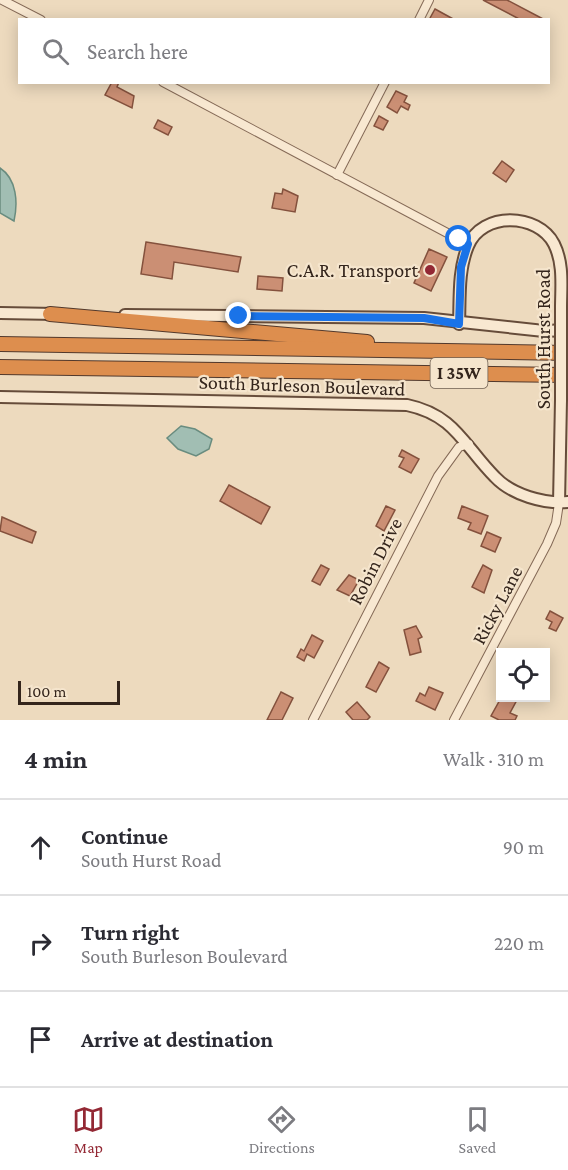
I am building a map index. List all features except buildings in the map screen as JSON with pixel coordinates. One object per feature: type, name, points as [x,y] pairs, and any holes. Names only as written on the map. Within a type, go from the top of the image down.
[{"type":"highway","points":[[50,314],[390,344],[440,352]]},
{"type":"highway","name":"I 35W","points":[[0,344],[440,352],[568,352]]},
{"type":"highway","name":"I 35W","points":[[0,367],[568,375]]},
{"type":"highway","points":[[0,375],[52,374],[74,368]]},
{"type":"main road","name":"South Hurst Road","points":[[468,244],[486,227],[500,220],[529,222],[543,230],[554,242],[561,260],[563,502]]},
{"type":"main road","points":[[459,324],[461,267],[468,244]]},
{"type":"main road","points":[[0,314],[424,318],[459,324],[544,331],[568,330]]},
{"type":"main road","name":"South Burleson Boulevard","points":[[0,397],[408,405],[426,409],[444,419],[469,444],[496,478],[531,498],[563,502]]},
{"type":"street","points":[[2,0],[37,18]]},
{"type":"street","points":[[420,18],[429,0]]},
{"type":"street","points":[[167,84],[468,244]]},
{"type":"street","points":[[337,175],[385,84]]},
{"type":"street","name":"Robin Drive","points":[[313,720],[438,476],[459,447],[469,444]]},
{"type":"street","name":"Ricky Lane","points":[[454,720],[547,544],[563,502]]},
{"type":"shaded area","points":[[0,168],[10,178],[15,192],[14,221],[0,213]]},
{"type":"shaded area","points":[[181,426],[195,429],[212,439],[209,449],[196,456],[178,449],[167,438]]},
{"type":"place","name":"C.A.R. Transport","points":[[430,270]]},
{"type":"route","points":[[239,316],[424,318],[459,324],[461,267],[468,244],[459,239]]}]
